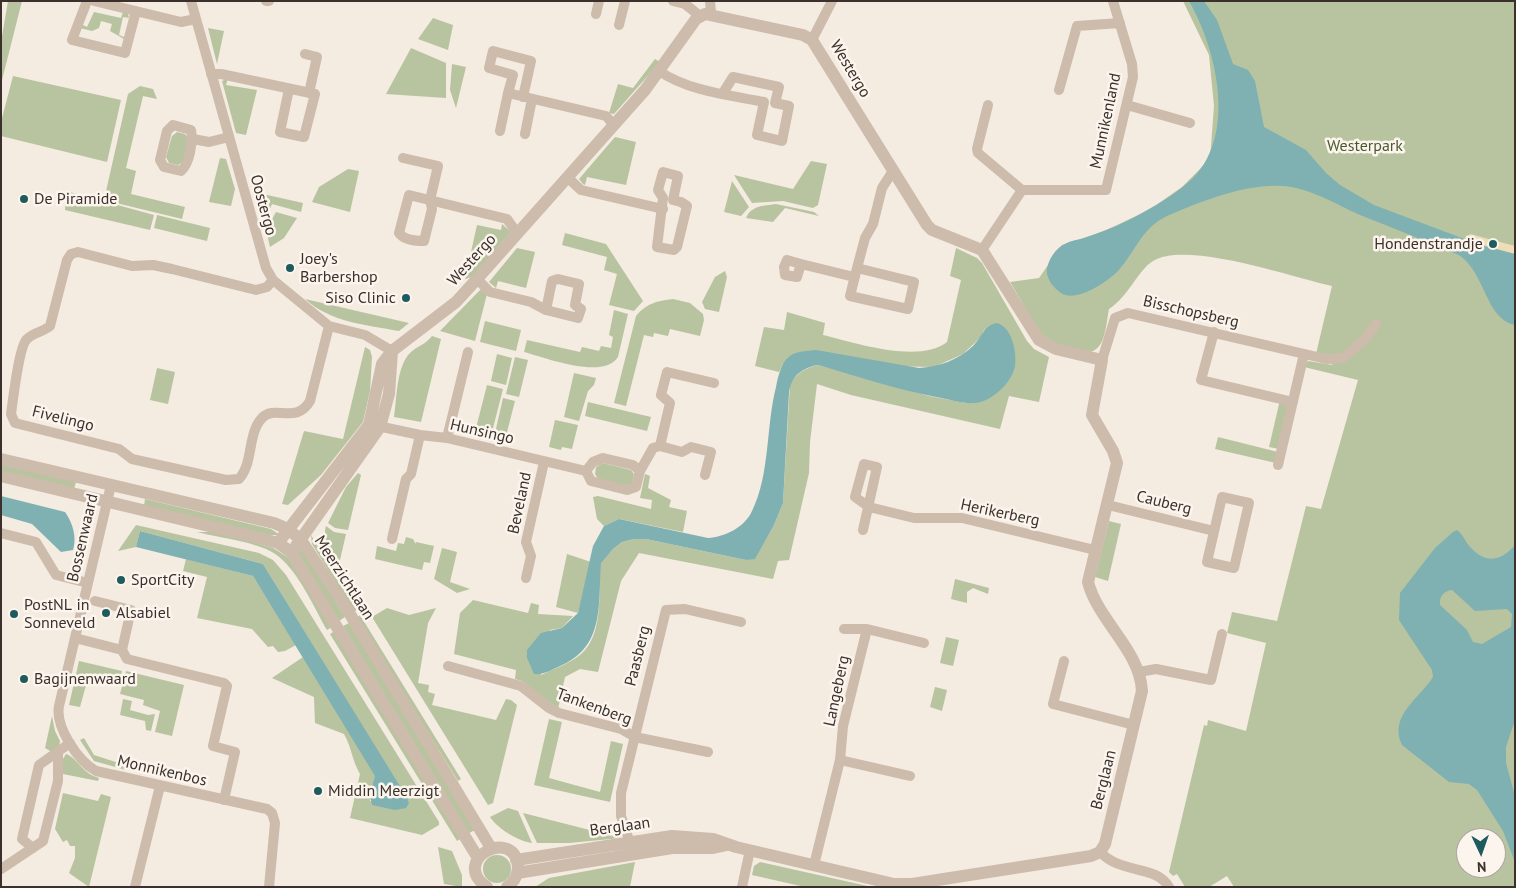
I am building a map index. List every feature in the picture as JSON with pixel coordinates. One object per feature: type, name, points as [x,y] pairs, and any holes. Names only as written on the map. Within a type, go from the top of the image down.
[{"type":"street","points":[[87,1],[82,16],[76,23],[72,40],[125,53],[136,11]]},
{"type":"street","points":[[94,1],[181,22],[196,19]]},
{"type":"street","name":"Oostergo","points":[[192,1],[260,253],[273,280],[329,326],[365,335],[392,351]]},
{"type":"street","points":[[596,14],[599,1]]},
{"type":"street","points":[[619,25],[625,1]]},
{"type":"street","points":[[673,1],[707,10]]},
{"type":"street","points":[[812,40],[832,1]]},
{"type":"street","name":"Munnikenland","points":[[1022,190],[1106,190],[1127,106],[1132,71],[1113,1]]},
{"type":"street","name":"Westergo","points":[[291,552],[301,540],[374,426],[382,364],[392,351],[456,302],[614,125],[707,10],[804,35],[812,40],[927,225],[932,230],[982,250]]},
{"type":"street","points":[[1059,90],[1077,26],[1120,23]]},
{"type":"street","points":[[500,131],[513,74],[489,68],[493,51],[531,61],[524,134]]},
{"type":"street","points":[[306,54],[317,57],[308,93]]},
{"type":"street","points":[[659,71],[673,80],[723,93],[789,106],[782,141],[757,135],[764,102]]},
{"type":"street","points":[[212,74],[221,74],[315,94],[304,137],[280,132],[289,89]]},
{"type":"street","points":[[723,93],[733,76],[779,87],[775,103]]},
{"type":"street","points":[[508,94],[606,116],[614,125]]},
{"type":"street","points":[[988,105],[977,149],[978,153],[1022,190],[982,250],[1039,340],[1056,349],[1102,360]]},
{"type":"street","points":[[1127,106],[1190,123]]},
{"type":"street","points":[[173,125],[191,130],[193,139],[185,167],[181,171],[164,167],[160,160],[167,131],[173,125]]},
{"type":"street","points":[[193,139],[209,142],[229,136]]},
{"type":"street","points":[[403,158],[438,166],[430,200],[432,209],[424,240],[416,241],[402,237],[399,233],[409,194],[430,200],[507,219],[517,233]]},
{"type":"street","points":[[801,264],[855,273],[914,282],[908,309],[850,296],[855,273],[864,238],[873,224],[882,188],[893,171]]},
{"type":"street","points":[[567,177],[581,190],[663,209]]},
{"type":"street","points":[[668,199],[681,202],[687,206],[677,247],[674,250],[657,247],[656,240],[663,209],[668,199]]},
{"type":"street","name":"Fivelingo","points":[[273,280],[266,287],[256,290],[162,267],[132,266],[78,252],[71,254],[67,260],[50,326],[43,332],[32,335],[23,344],[10,414],[15,423],[119,449],[132,459],[226,480],[239,479],[245,472],[257,425],[263,416],[272,413],[298,413],[306,408],[310,401],[329,326]]},
{"type":"street","points":[[477,279],[490,292],[531,302],[546,310],[578,318],[581,309],[575,305],[579,284],[558,279],[552,281],[546,310]]},
{"type":"street","name":"Bisschopsberg","points":[[1102,360],[1109,330],[1115,318],[1121,314],[1128,313],[1326,359],[1343,358],[1364,340],[1376,324]]},
{"type":"street","points":[[1214,332],[1201,380],[1293,402]]},
{"type":"street","points":[[448,438],[468,352]]},
{"type":"street","points":[[1278,465],[1304,354]]},
{"type":"street","name":"Berglaan","points":[[516,860],[628,841],[672,836],[713,839],[727,845],[894,884],[912,884],[1091,856],[1100,852],[1105,844],[1142,691],[1139,672],[1092,598],[1088,582],[1108,505],[1116,459],[1092,410],[1102,360]]},
{"type":"street","points":[[660,446],[670,403],[661,395],[667,372],[714,383]]},
{"type":"street","name":"Westergo","points":[[278,543],[374,426]]},
{"type":"street","name":"Hunsingo","points":[[374,426],[420,435],[448,438],[586,471],[591,481],[627,490],[636,487],[640,471]]},
{"type":"street","points":[[392,539],[406,479],[411,474],[420,435]]},
{"type":"street","points":[[586,471],[593,462],[603,458],[633,465],[640,471],[653,448],[660,446],[682,452],[691,447],[712,452],[705,475]]},
{"type":"street","name":"Meerzichtlaan","points":[[1,459],[274,523],[288,529],[301,540],[345,606],[491,848]]},
{"type":"street","name":"Beveland","points":[[526,578],[531,556],[526,542],[544,462]]},
{"type":"street","name":"Meerzichtlaan","points":[[1,476],[278,543],[291,552],[478,858]]},
{"type":"street","name":"Bossenwaard","points":[[70,743],[58,714],[111,485]]},
{"type":"street","points":[[1222,496],[1249,503],[1234,568],[1207,562],[1214,531],[1222,496]]},
{"type":"street","name":"Cauberg","points":[[1108,505],[1214,531]]},
{"type":"street","name":"Herikerberg","points":[[863,530],[869,507],[914,518],[962,518],[1095,550]]},
{"type":"street","points":[[1,533],[36,542],[56,575],[88,583]]},
{"type":"street","points":[[94,601],[131,610],[122,650],[127,659],[224,683],[227,686],[213,746],[235,752],[224,800]]},
{"type":"street","name":"Paasberg","points":[[636,854],[628,841],[621,816],[621,793],[666,610],[685,609],[741,622]]},
{"type":"street","points":[[844,630],[867,629],[924,643]]},
{"type":"street","name":"Langeberg","points":[[814,865],[840,760],[843,726],[867,629]]},
{"type":"street","points":[[1139,672],[1156,669],[1211,680],[1222,634]]},
{"type":"street","points":[[75,638],[122,650]]},
{"type":"street","points":[[1064,661],[1053,704],[1134,724]]},
{"type":"street","name":"Tankenberg","points":[[448,666],[512,682],[521,686],[549,708],[559,713],[621,729],[635,737],[708,752]]},
{"type":"street","points":[[33,848],[22,839],[39,765],[70,743]]},
{"type":"street","name":"Monnikenbos","points":[[70,743],[83,762],[96,771],[267,810],[272,813],[275,824],[269,887]]},
{"type":"street","points":[[1,869],[43,842],[58,781],[58,752]]},
{"type":"street","points":[[840,760],[910,776]]},
{"type":"street","points":[[135,887],[160,786]]},
{"type":"street","name":"Berglaan","points":[[518,873],[672,848],[713,848],[727,845]]},
{"type":"street","points":[[485,886],[477,875],[476,866],[478,858],[491,848],[506,849],[516,860],[518,873],[514,881],[507,887]]},
{"type":"street","points":[[742,887],[750,850]]},
{"type":"street","points":[[1100,852],[1116,864],[1160,875],[1169,887]]},
{"type":"green space","points":[[8,1],[22,1],[1,84],[1,42]]},
{"type":"green space","name":"Westerpark","points":[[1183,1],[1515,1],[1515,887],[1234,887],[1227,876],[1209,887],[1185,887],[1177,874],[1173,876],[1169,872],[1204,725],[1207,726],[1208,720],[1246,731],[1266,643],[1227,633],[1232,612],[1277,621],[1306,506],[1321,509],[1358,380],[1304,367],[1308,361],[1333,365],[1316,354],[1332,286],[1214,257],[1169,256],[1153,261],[1148,265],[1116,304],[1109,309],[1102,341],[1095,350],[1090,352],[1055,344],[1041,334],[1010,282],[1039,278],[1062,245],[1102,232],[1149,210],[1182,187],[1210,159],[1214,106],[1209,55]]},
{"type":"green space","points":[[94,12],[121,18],[123,12],[128,14],[129,18],[123,17],[119,35],[124,37],[124,39],[110,31],[112,24],[101,21],[99,28],[92,31],[80,28],[81,24],[87,27]]},
{"type":"green space","points":[[433,18],[453,25],[448,50],[418,39]]},
{"type":"green space","points":[[208,28],[224,31],[217,64]]},
{"type":"green space","points":[[411,48],[446,63],[446,98],[386,94]]},
{"type":"green space","points":[[655,59],[660,62],[614,114],[609,113],[618,84],[633,88]]},
{"type":"green space","points":[[452,64],[466,67],[456,108],[450,90]]},
{"type":"green space","points":[[13,76],[121,100],[107,162],[1,136],[1,122]]},
{"type":"green space","points":[[228,78],[226,85],[257,90],[246,135],[236,133],[222,81]]},
{"type":"green space","points":[[140,86],[153,89],[157,99],[143,96],[126,168],[136,171],[131,194],[185,207],[182,219],[104,200],[128,94]]},
{"type":"green space","points":[[177,132],[185,134],[189,140],[183,162],[178,165],[169,163],[166,157],[172,136]]},
{"type":"green space","points":[[615,137],[636,142],[626,185],[587,177],[585,185],[583,184],[579,179]]},
{"type":"green space","points":[[220,158],[226,159],[235,189],[231,206],[209,202]]},
{"type":"green space","points":[[811,161],[827,164],[818,205],[813,208],[783,201],[752,203],[734,175],[793,189]]},
{"type":"green space","points":[[348,169],[359,171],[350,212],[312,202],[319,187]]},
{"type":"green space","points":[[732,181],[749,207],[741,216],[724,212]]},
{"type":"green space","points":[[66,191],[154,215],[150,230],[65,210]]},
{"type":"green space","points":[[254,192],[303,203],[301,212],[272,204],[264,223]]},
{"type":"green space","points":[[776,204],[814,212],[819,216],[785,208],[773,222],[746,218],[755,208]]},
{"type":"green space","points":[[276,212],[297,218],[284,238],[270,247],[266,230]]},
{"type":"green space","points":[[157,215],[210,228],[207,241],[154,228]]},
{"type":"green space","points":[[502,224],[511,232],[472,277],[465,279],[477,225],[501,230]]},
{"type":"green space","points":[[565,233],[606,244],[643,301],[634,311],[609,305],[617,274],[604,270],[607,257],[562,245]]},
{"type":"green space","points":[[517,248],[535,252],[526,288],[498,281],[496,288],[489,282]]},
{"type":"green space","points":[[956,248],[977,258],[982,263],[1027,341],[1034,349],[1049,357],[1039,402],[1009,396],[1000,429],[851,395],[817,384],[810,442],[809,473],[789,560],[778,561],[773,579],[639,553],[621,581],[598,672],[580,669],[565,677],[558,709],[522,681],[515,679],[516,670],[454,654],[460,613],[473,600],[528,613],[531,603],[539,605],[538,614],[573,616],[562,628],[550,630],[541,675],[576,658],[591,642],[595,632],[600,597],[600,563],[622,542],[646,539],[746,560],[755,558],[774,525],[783,503],[790,384],[805,369],[818,365],[929,396],[966,403],[985,328],[981,337],[963,354],[934,367],[783,364],[779,372],[755,366],[764,327],[784,330],[787,312],[825,323],[823,335],[869,347],[904,352],[920,351],[935,348],[947,342],[961,280],[950,276]]},
{"type":"green space","points":[[725,271],[727,277],[719,312],[705,309],[702,302],[715,277]]},
{"type":"green space","points":[[481,289],[487,294],[475,341],[440,331]]},
{"type":"green space","points":[[305,299],[409,323],[399,331],[361,324],[337,318],[315,307]]},
{"type":"green space","points":[[673,299],[690,303],[703,314],[704,320],[700,336],[670,329],[668,336],[654,333],[653,337],[644,335],[626,406],[614,403],[636,316],[653,303]]},
{"type":"green space","points":[[614,310],[628,314],[618,357],[611,364],[600,367],[588,367],[560,362],[524,352],[527,340],[580,352],[582,347],[599,351],[601,346],[611,348],[613,337],[609,335]]},
{"type":"green space","points":[[485,321],[521,330],[516,351],[480,342]]},
{"type":"green space","points":[[432,336],[441,339],[421,422],[394,417],[402,365],[411,352]]},
{"type":"green space","points":[[365,347],[370,350],[372,357],[370,391],[363,422],[321,475],[288,505],[282,504],[304,431],[343,439]]},
{"type":"green space","points":[[497,354],[512,358],[506,385],[491,381]]},
{"type":"green space","points":[[515,357],[528,360],[519,397],[506,394]]},
{"type":"green space","points":[[157,368],[175,372],[168,404],[150,400]]},
{"type":"green space","points":[[574,373],[596,378],[594,385],[588,391],[579,421],[564,417]]},
{"type":"green space","points":[[487,385],[503,389],[492,432],[476,428]]},
{"type":"green space","points":[[503,398],[515,401],[506,436],[495,433]]},
{"type":"green space","points":[[1280,400],[1289,405],[1279,449],[1269,447]]},
{"type":"green space","points":[[588,402],[651,417],[647,431],[585,416]]},
{"type":"green space","points":[[555,420],[578,425],[572,449],[562,447],[561,450],[549,447]]},
{"type":"green space","points":[[1218,437],[1278,452],[1276,463],[1215,449]]},
{"type":"green space","points":[[603,463],[631,470],[634,474],[632,484],[627,486],[598,479],[595,474],[596,467]]},
{"type":"green space","points":[[1,464],[76,482],[74,489],[1,471]]},
{"type":"green space","points":[[358,473],[361,475],[348,530],[335,528],[328,523],[346,487]]},
{"type":"green space","points":[[645,474],[650,476],[648,488],[671,500],[669,507],[687,511],[683,532],[619,519],[604,526],[597,519],[593,497],[598,496],[651,509],[652,500],[640,498]]},
{"type":"green space","points":[[145,499],[271,529],[280,535],[265,535],[144,506]]},
{"type":"green space","points":[[1109,521],[1121,524],[1108,581],[1095,577]]},
{"type":"green space","points":[[136,525],[259,553],[273,560],[286,575],[439,822],[439,825],[422,835],[350,818],[360,774],[344,734],[315,723],[314,697],[272,678],[303,657],[376,776],[370,801],[409,803],[263,564],[140,531],[136,547],[118,551]]},
{"type":"green space","points":[[326,526],[334,532],[346,534],[340,560],[336,561],[327,544],[325,536]]},
{"type":"green space","points":[[197,532],[219,532],[273,548],[289,558],[332,627],[327,630],[293,572],[286,563],[271,551],[251,544]]},
{"type":"green space","points":[[311,535],[357,610],[354,612],[312,544]]},
{"type":"green space","points":[[406,537],[413,539],[416,544],[416,542],[434,546],[430,563],[424,562],[422,570],[375,559],[377,546],[396,551],[398,543],[404,544]]},
{"type":"green space","points":[[302,548],[345,617],[339,621],[299,557],[298,552]]},
{"type":"green space","points":[[442,548],[457,552],[450,582],[470,589],[457,593],[434,579]]},
{"type":"green space","points":[[567,554],[591,562],[578,613],[556,607]]},
{"type":"green space","points":[[186,559],[253,576],[296,645],[285,651],[278,652],[273,646],[268,647],[252,629],[197,618],[207,577],[183,571]]},
{"type":"green space","points":[[955,579],[989,588],[988,594],[973,588],[967,592],[967,603],[951,599]]},
{"type":"green space","points":[[387,608],[409,615],[436,608],[428,623],[418,683],[429,685],[428,692],[435,694],[432,705],[496,720],[506,699],[511,700],[517,705],[493,803],[488,805],[372,617]]},
{"type":"green space","points":[[360,615],[461,779],[458,781],[357,618]]},
{"type":"green space","points":[[349,623],[475,830],[469,833],[343,626]]},
{"type":"green space","points":[[335,631],[460,839],[457,841],[330,634]]},
{"type":"green space","points":[[946,637],[959,640],[953,666],[940,663]]},
{"type":"green space","points":[[79,661],[122,671],[119,685],[88,678],[80,707],[69,705]]},
{"type":"green space","points":[[126,671],[184,685],[172,736],[155,732],[160,711],[143,705],[144,700],[120,694]]},
{"type":"green space","points":[[935,687],[947,690],[942,711],[930,707]]},
{"type":"green space","points":[[123,699],[132,701],[130,710],[148,715],[155,714],[151,731],[146,730],[145,721],[120,715]]},
{"type":"green space","points":[[52,716],[55,731],[60,741],[59,746],[52,752],[45,748]]},
{"type":"green space","points":[[549,719],[562,722],[549,778],[600,792],[611,741],[623,744],[610,802],[534,785]]},
{"type":"green space","points":[[84,738],[94,755],[128,766],[126,770],[94,761],[80,740]]},
{"type":"green space","points":[[66,754],[74,759],[83,769],[99,778],[98,781],[63,774],[61,762]]},
{"type":"green space","points":[[63,793],[98,801],[101,794],[111,797],[89,887],[69,873],[75,858],[75,846],[70,846],[67,840],[63,842],[55,829]]},
{"type":"green space","points":[[508,808],[518,811],[532,843],[509,834],[490,817]]},
{"type":"green space","points":[[523,813],[621,838],[569,843],[537,843]]},
{"type":"green space","points":[[438,847],[452,851],[462,875],[462,887],[444,884]]},
{"type":"green space","points":[[497,855],[507,859],[511,869],[507,879],[497,883],[487,879],[483,869],[487,859]]},
{"type":"green space","points":[[635,862],[630,887],[535,887],[549,878]]},
{"type":"green space","points":[[760,862],[872,887],[805,887],[752,875],[754,866]]},
{"type":"sand","name":"Hondenstrandje","points":[[1470,234],[1515,246],[1515,254],[1466,240]]},
{"type":"water","points":[[1189,1],[1204,1],[1217,20],[1233,64],[1248,70],[1255,81],[1264,127],[1306,150],[1326,173],[1340,185],[1374,205],[1483,246],[1515,254],[1515,325],[1505,321],[1497,314],[1475,273],[1459,255],[1302,189],[1281,186],[1267,186],[1237,191],[1167,216],[1158,221],[1144,234],[1123,265],[1105,281],[1082,294],[1067,295],[1056,289],[1049,279],[1047,269],[1052,257],[1060,247],[1068,242],[1116,226],[1154,207],[1187,184],[1207,158],[1215,137],[1218,114],[1218,90],[1214,65],[1207,42],[1199,20]]},
{"type":"water","points":[[997,323],[1002,325],[1010,335],[1014,347],[1015,366],[1010,379],[1000,391],[981,402],[962,402],[925,395],[818,365],[807,368],[798,374],[792,382],[789,393],[783,503],[774,525],[755,559],[746,560],[646,539],[622,542],[601,563],[599,609],[592,636],[585,648],[575,658],[560,666],[544,673],[534,674],[527,658],[527,650],[541,633],[562,628],[578,613],[593,546],[604,526],[619,519],[708,538],[728,533],[745,522],[758,497],[765,466],[773,402],[778,379],[782,366],[790,356],[799,352],[816,350],[919,368],[926,367],[948,362],[961,355],[973,346],[989,326]]},
{"type":"water","points":[[1,496],[65,512],[74,531],[75,541],[73,550],[61,552],[32,524],[1,515]]},
{"type":"water","points":[[1457,530],[1473,550],[1491,559],[1503,556],[1515,545],[1515,720],[1506,747],[1506,763],[1515,796],[1515,862],[1506,839],[1506,828],[1501,828],[1477,790],[1469,784],[1449,782],[1402,745],[1399,735],[1399,725],[1402,716],[1433,677],[1432,670],[1399,620],[1400,593],[1435,548]],"holes":[[[1452,590],[1475,611],[1507,609],[1512,614],[1511,627],[1482,644],[1473,642],[1467,630],[1440,605],[1440,599],[1444,593]]]},
{"type":"water","points":[[140,531],[263,564],[406,796],[409,803],[406,808],[395,810],[372,805],[370,795],[375,776],[253,576],[136,547]]},
{"type":"place","name":"De Piramide","points":[[24,199]]},
{"type":"place","name":"Hondenstrandje","points":[[1493,244]]},
{"type":"place","name":"Joey's Barbershop","points":[[290,268]]},
{"type":"place","name":"Siso Clinic","points":[[406,298]]},
{"type":"place","name":"SportCity","points":[[121,580]]},
{"type":"place","name":"Alsabiel","points":[[106,613]]},
{"type":"place","name":"PostNL in Sonneveld","points":[[14,614]]},
{"type":"place","name":"Bagijnenwaard","points":[[24,679]]},
{"type":"place","name":"Middin Meerzigt","points":[[318,791]]}]
